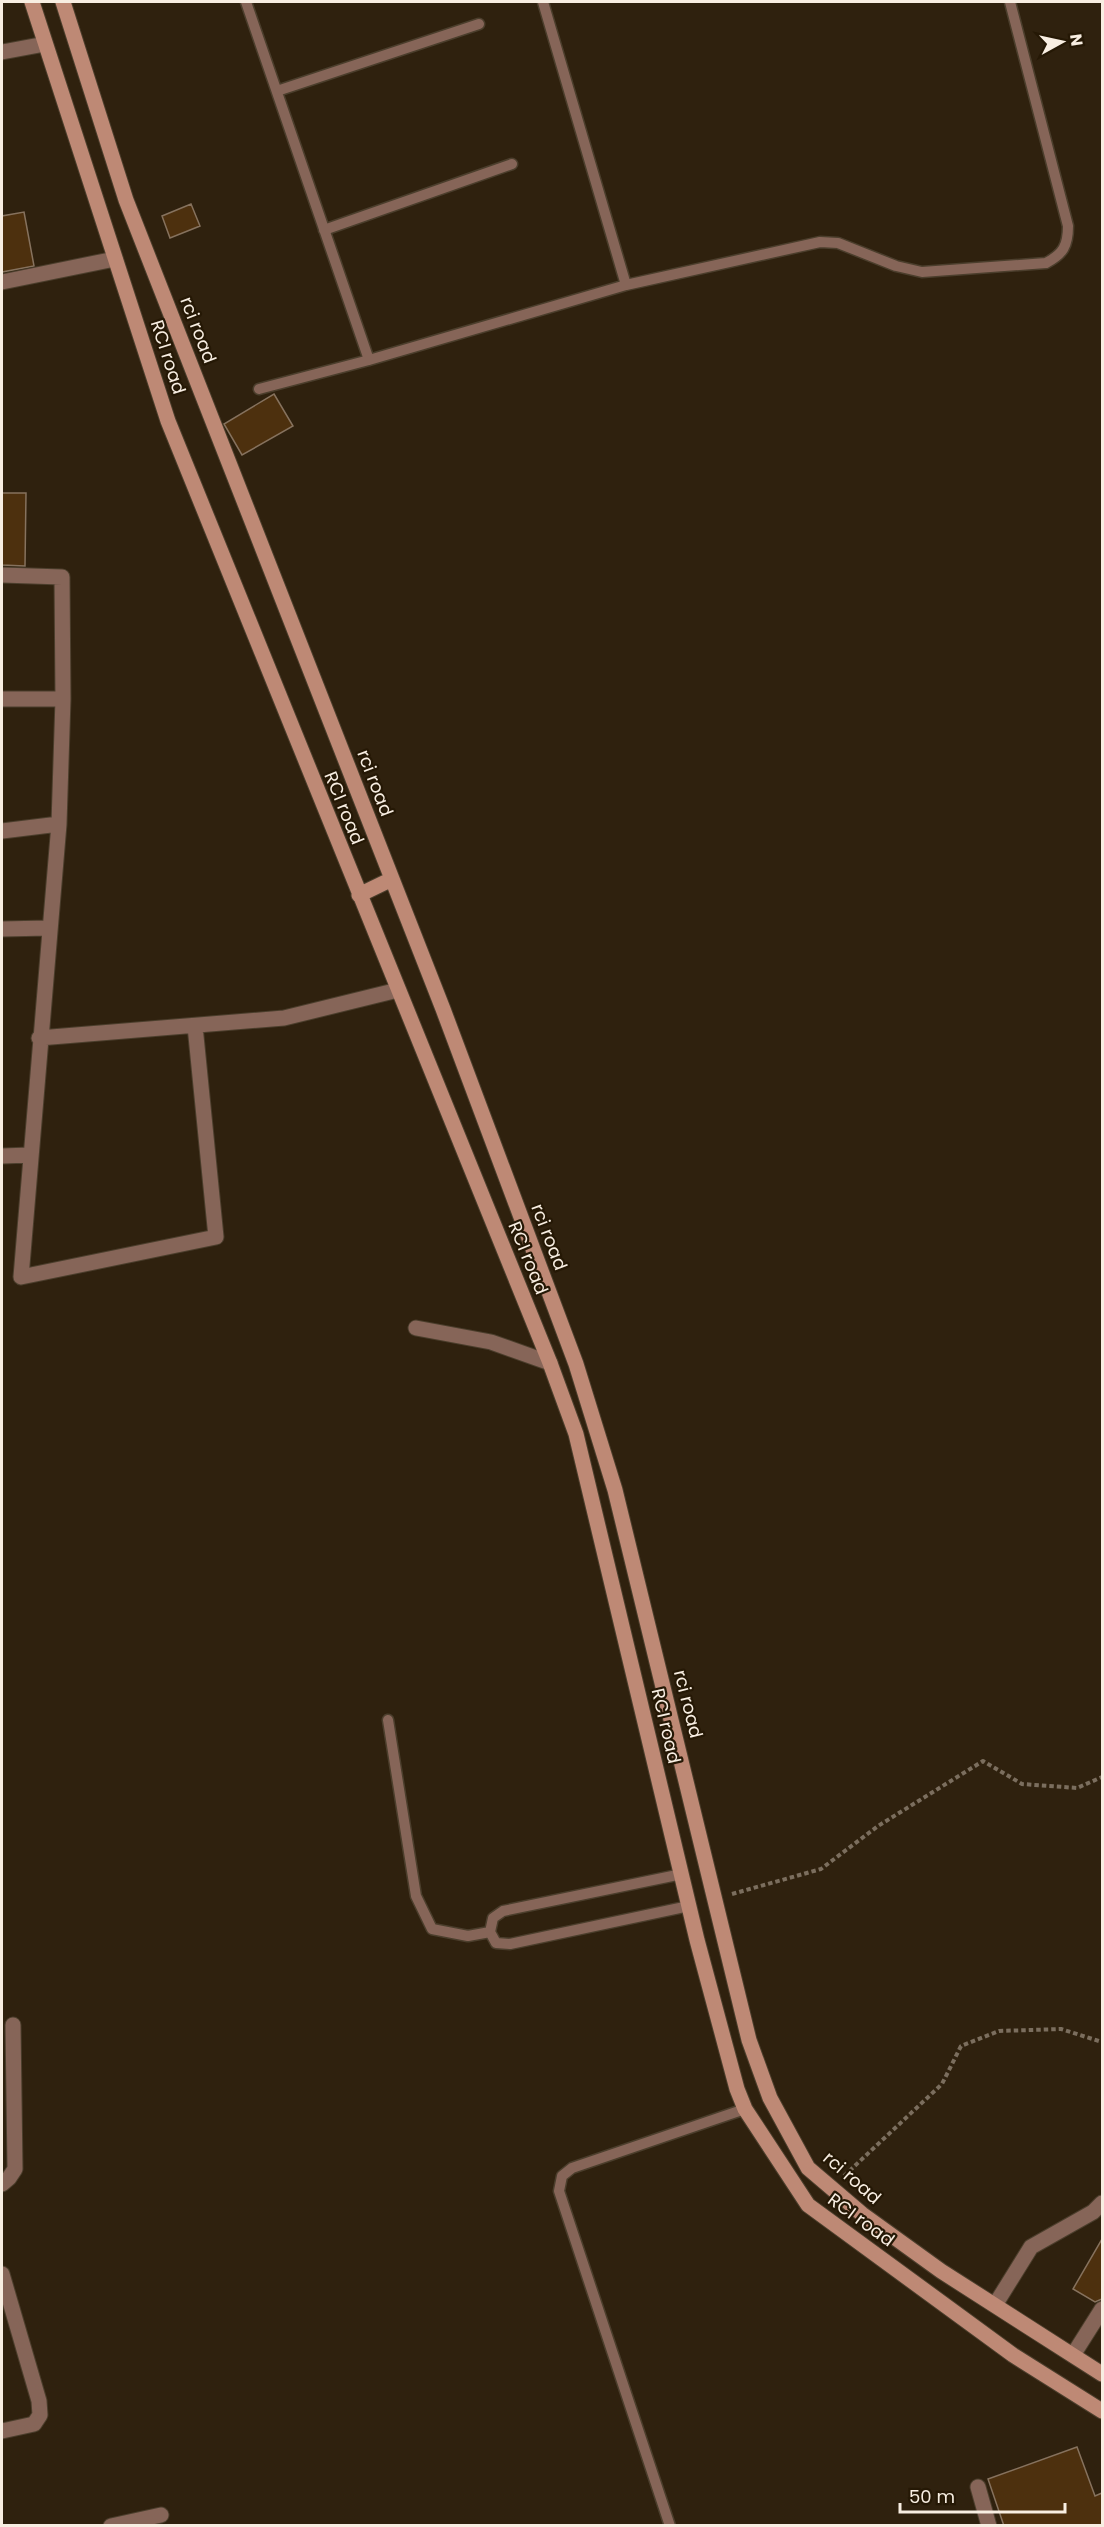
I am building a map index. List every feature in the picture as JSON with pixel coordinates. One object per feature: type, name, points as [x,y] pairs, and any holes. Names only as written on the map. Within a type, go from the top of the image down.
[{"type":"main road","name":"RCI road","points":[[32,2],[172,431],[550,1363],[576,1434],[689,1906],[737,2089],[745,2109],[808,2205],[1013,2355],[1102,2411]]},
{"type":"main road","name":"rci road","points":[[63,2],[126,200],[392,879],[576,1365],[615,1490],[749,2040],[770,2098],[808,2168],[862,2214],[995,2306],[1102,2374]]},
{"type":"main road","points":[[359,895],[392,879]]},
{"type":"main road","points":[[634,1677],[660,1672]]},
{"type":"street","points":[[2,52],[45,44]]},
{"type":"street","points":[[2,282],[115,259]]},
{"type":"street","points":[[2,574],[62,577],[63,699],[59,824],[48,928],[21,1277],[216,1237],[195,1026]]},
{"type":"street","points":[[2,699],[63,699]]},
{"type":"street","points":[[2,831],[59,824]]},
{"type":"street","points":[[2,929],[48,928]]},
{"type":"street","points":[[39,1038],[284,1018],[398,990]]},
{"type":"street","points":[[2,1156],[30,1155]]},
{"type":"street","points":[[416,1328],[491,1342],[550,1363]]},
{"type":"street","points":[[2,2184],[15,2169],[13,2025]]},
{"type":"street","points":[[995,2306],[1031,2247],[1094,2212],[1102,2203]]},
{"type":"street","points":[[2,2274],[39,2401],[40,2415],[34,2424],[2,2431]]},
{"type":"street","points":[[1073,2355],[1102,2309]]},
{"type":"street","points":[[978,2487],[989,2526]]},
{"type":"street","points":[[111,2526],[161,2515]]},
{"type":"lane","points":[[246,2],[369,360]]},
{"type":"lane","points":[[543,2],[626,285]]},
{"type":"lane","points":[[259,389],[369,360],[626,285],[820,242],[838,243],[896,266],[922,272],[1046,263],[1062,255],[1068,239],[1068,226],[1010,2]]},
{"type":"lane","points":[[277,91],[479,24]]},
{"type":"lane","points":[[324,230],[512,164]]},
{"type":"lane","points":[[388,1720],[416,1896],[432,1929],[468,1936],[490,1932]]},
{"type":"lane","points":[[681,1874],[503,1911],[493,1918],[490,1932],[496,1943],[510,1944],[689,1906]]},
{"type":"lane","points":[[670,2526],[559,2191],[562,2176],[572,2168],[745,2109]]},
{"type":"path","points":[[715,1899],[821,1869],[878,1826],[983,1761],[1022,1784],[1077,1788],[1102,1777]]},
{"type":"path","points":[[831,2188],[942,2084],[961,2046],[999,2031],[1061,2029],[1102,2042]]},
{"type":"building","points":[[191,204],[200,226],[170,238],[162,216]]},
{"type":"building","points":[[24,212],[34,266],[2,272],[2,216]]},
{"type":"building","points":[[274,394],[293,426],[242,455],[224,424]]},
{"type":"building","points":[[2,493],[26,493],[25,566],[2,565]]},
{"type":"building","points":[[1102,2239],[1102,2299],[1095,2302],[1073,2289]]},
{"type":"building","points":[[1077,2447],[1095,2496],[1102,2493],[1102,2526],[1004,2526],[988,2479]]}]
